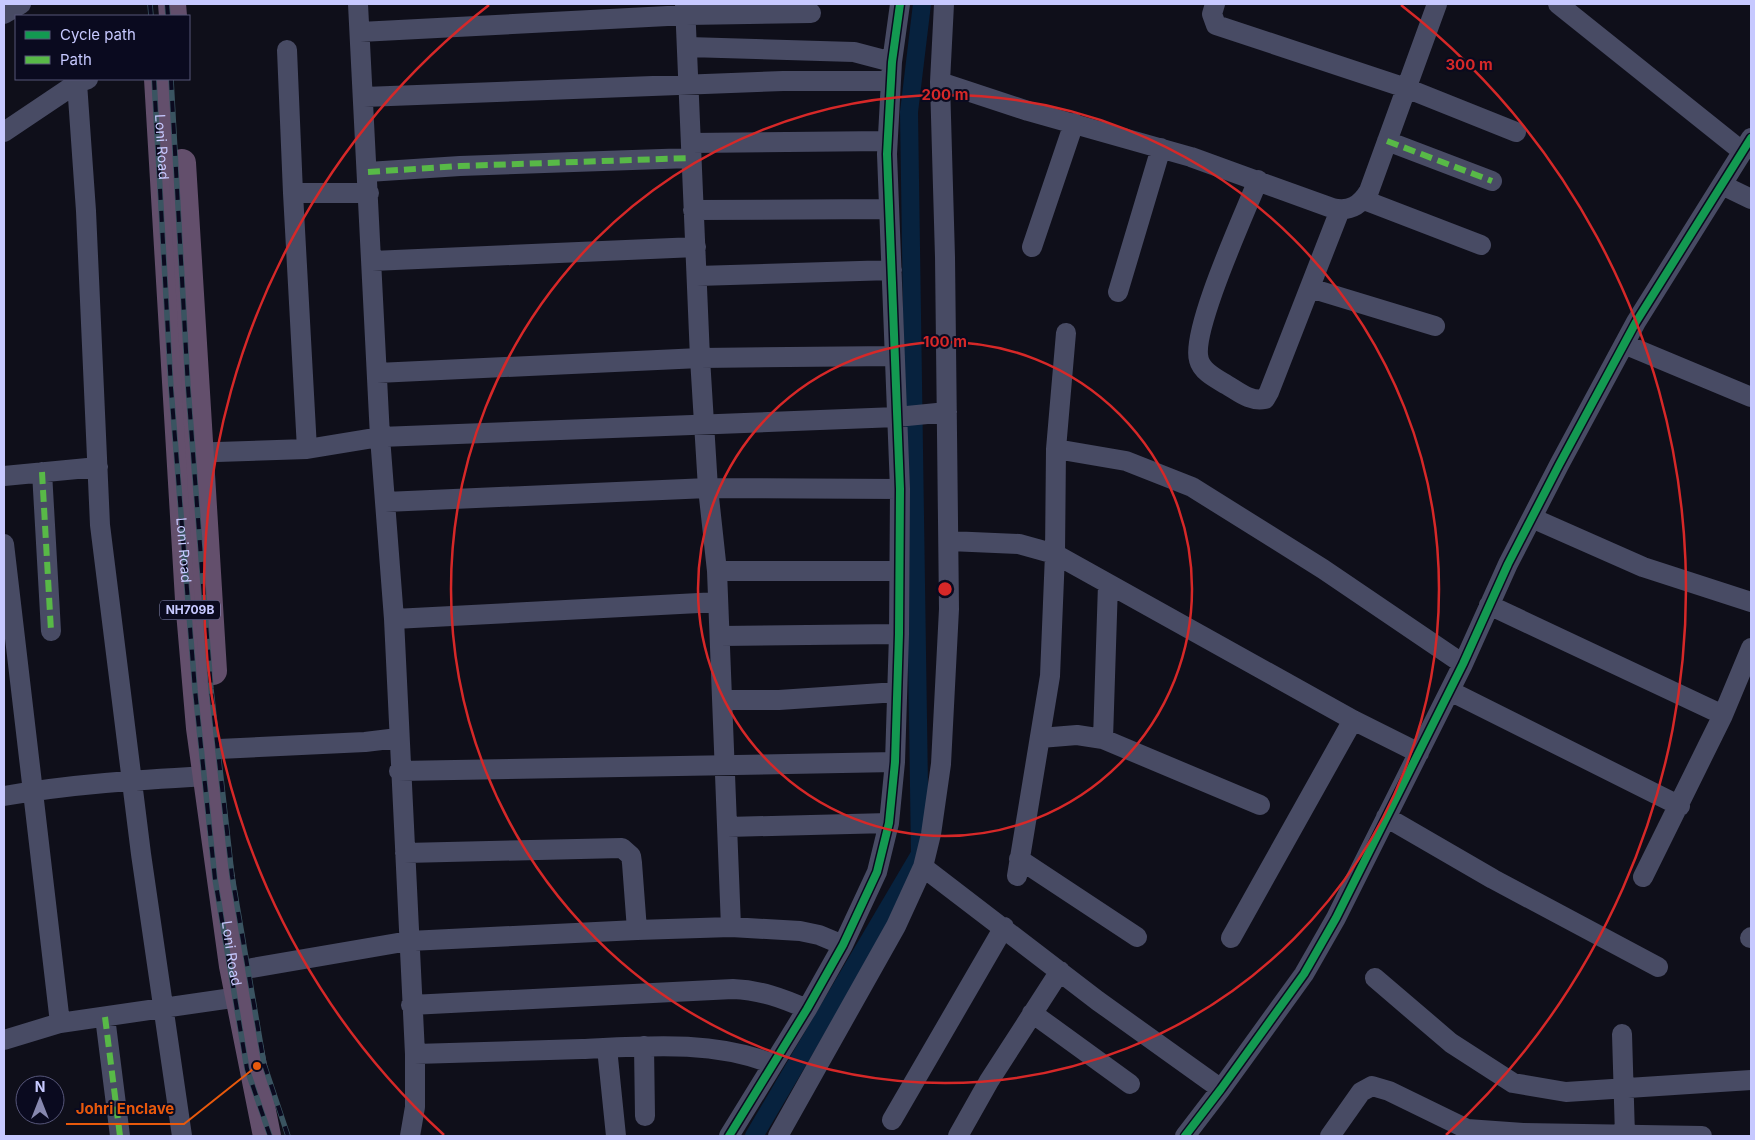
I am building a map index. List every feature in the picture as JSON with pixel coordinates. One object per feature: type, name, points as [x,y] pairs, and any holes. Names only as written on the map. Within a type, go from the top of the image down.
[{"type":"highway","name":"Loni Road","points":[[158,80],[190,453],[219,749],[252,968],[284,1136]]},
{"type":"highway","name":"Loni Road","points":[[177,80],[190,453],[189,600],[200,728],[239,997],[266,1136]]},
{"type":"street","points":[[4,14],[21,4]]},
{"type":"street","points":[[358,4],[380,438],[394,619],[399,771],[415,1054],[415,1107],[410,1136]]},
{"type":"street","points":[[729,1136],[807,1010],[843,945],[877,872],[889,823],[895,762],[899,634],[900,490],[904,416],[895,356],[888,209],[887,140],[891,71],[900,4]]},
{"type":"street","points":[[778,1136],[896,926],[923,868],[931,834],[941,764],[949,609],[948,541],[940,412],[940,82],[944,4]]},
{"type":"street","points":[[1215,4],[1212,14],[1216,25],[1406,88],[1516,132]]},
{"type":"street","points":[[940,82],[1161,148],[1258,180],[1340,210],[1350,209],[1364,200],[1436,4]]},
{"type":"street","points":[[1185,1136],[1304,974],[1336,918],[1450,691],[1532,518],[1624,344],[1747,145],[1570,7]]},
{"type":"street","points":[[360,32],[686,10],[811,13]]},
{"type":"street","points":[[686,10],[690,84],[692,210],[696,247],[700,358],[708,488],[717,571],[731,927]]},
{"type":"street","points":[[688,48],[854,52],[891,71]]},
{"type":"street","points":[[287,50],[307,449]]},
{"type":"street","points":[[364,97],[690,84],[891,71]]},
{"type":"street","points":[[4,132],[82,81]]},
{"type":"street","points":[[82,81],[86,211],[103,545],[132,781],[182,1136],[177,1136]]},
{"type":"street","points":[[1032,247],[1074,123]]},
{"type":"street","points":[[368,172],[887,140]]},
{"type":"street","points":[[1387,141],[1492,181]]},
{"type":"street","points":[[1118,292],[1161,148]]},
{"type":"street","points":[[1258,180],[1210,299],[1198,353],[1201,366],[1213,376],[1250,399],[1265,399],[1340,210]]},
{"type":"street","points":[[1722,185],[1751,199]]},
{"type":"street","points":[[293,193],[368,193]]},
{"type":"street","points":[[1364,200],[1482,245]]},
{"type":"street","points":[[692,210],[888,209]]},
{"type":"street","points":[[372,261],[696,247]]},
{"type":"street","points":[[697,276],[892,270]]},
{"type":"street","points":[[1310,288],[1435,326]]},
{"type":"street","points":[[1066,333],[1056,449],[1055,554],[1050,676],[1018,867],[1137,937]]},
{"type":"street","points":[[1624,344],[1751,397]]},
{"type":"street","points":[[377,373],[700,358],[895,356]]},
{"type":"street","points":[[190,453],[307,449],[380,438],[904,416],[940,412]]},
{"type":"street","points":[[1056,449],[1126,461],[1192,487],[1323,569],[1463,664]]},
{"type":"street","points":[[4,476],[98,467]]},
{"type":"street","points":[[42,472],[51,631]]},
{"type":"street","points":[[385,502],[708,488],[900,490]]},
{"type":"street","points":[[1532,518],[1643,567],[1751,602]]},
{"type":"street","points":[[948,541],[1019,544],[1055,554],[1353,720],[1419,753]]},
{"type":"street","points":[[4,544],[60,1023]]},
{"type":"street","points":[[717,571],[899,571]]},
{"type":"street","points":[[1103,738],[1108,584]]},
{"type":"street","points":[[394,619],[718,602]]},
{"type":"street","points":[[1490,605],[1723,715]]},
{"type":"street","points":[[720,636],[899,634]]},
{"type":"street","points":[[1643,877],[1680,806],[1723,715],[1751,648]]},
{"type":"street","points":[[1450,691],[1680,806]]},
{"type":"street","points":[[722,700],[779,700],[897,692]]},
{"type":"street","points":[[1231,938],[1353,720]]},
{"type":"street","points":[[1040,738],[1077,735],[1103,738],[1260,805]]},
{"type":"street","points":[[219,749],[365,742],[398,738]]},
{"type":"street","points":[[399,771],[895,762]]},
{"type":"street","points":[[4,796],[33,790],[207,776]]},
{"type":"street","points":[[1386,817],[1493,879],[1658,967]]},
{"type":"street","points":[[727,827],[889,823]]},
{"type":"street","points":[[405,853],[622,848],[630,856],[632,863],[637,930]]},
{"type":"street","points":[[923,868],[1221,1089]]},
{"type":"street","points":[[252,968],[409,941],[637,930],[731,927],[800,931],[819,935],[843,945]]},
{"type":"street","points":[[892,1120],[1004,927]]},
{"type":"street","points":[[958,1136],[1032,1013],[1060,971]]},
{"type":"street","points":[[1375,978],[1451,1043],[1513,1083],[1566,1092],[1751,1080]]},
{"type":"street","points":[[412,1004],[733,989],[761,992],[784,998],[807,1010]]},
{"type":"street","points":[[4,1040],[60,1023],[239,997]]},
{"type":"street","points":[[1032,1013],[1130,1084]]},
{"type":"street","points":[[105,1017],[120,1136]]},
{"type":"street","points":[[1622,1034],[1625,1136]]},
{"type":"street","points":[[415,1054],[644,1046],[730,1050],[773,1064]]},
{"type":"street","points":[[644,1046],[645,1116]]},
{"type":"street","points":[[607,1048],[616,1136]]},
{"type":"street","points":[[1330,1136],[1361,1092],[1372,1086],[1389,1091],[1466,1129],[1523,1133],[1702,1136]]},
{"type":"waterway","points":[[754,1136],[920,854],[909,112],[922,4]]},
{"type":"railway","points":[[150,4],[151,15]]},
{"type":"railway","points":[[167,4],[168,15]]},
{"type":"railway","points":[[154,80],[171,388],[195,690],[215,879],[247,1069],[270,1136]]},
{"type":"railway","points":[[171,80],[188,387],[211,689],[232,876],[264,1064],[288,1136]]},
{"type":"marked path","points":[[1387,141],[1492,181]]},
{"type":"marked path","points":[[368,172],[460,166],[691,158]]},
{"type":"marked path","points":[[42,472],[51,631]]},
{"type":"marked path","points":[[105,1017],[120,1136]]},
{"type":"cycle path","points":[[729,1136],[807,1009],[843,945],[877,872],[889,823],[895,762],[899,634],[900,489],[887,154],[892,62],[900,4]]},
{"type":"cycle path","points":[[1185,1136],[1304,974],[1336,918],[1463,664],[1508,564],[1559,465],[1636,322],[1751,138]]},
{"type":"place","name":"Johri Enclave","points":[[257,1066]]}]
